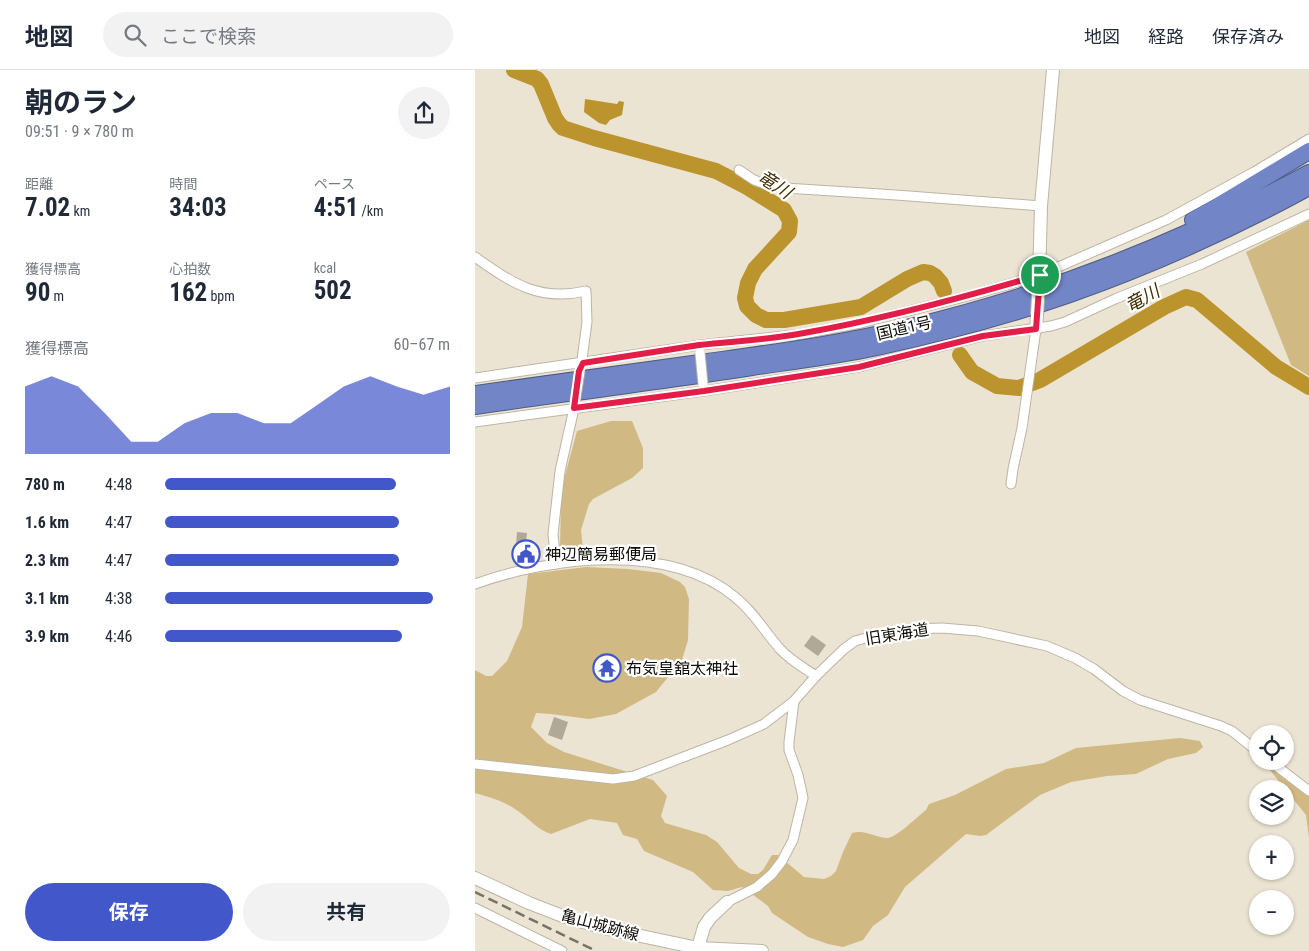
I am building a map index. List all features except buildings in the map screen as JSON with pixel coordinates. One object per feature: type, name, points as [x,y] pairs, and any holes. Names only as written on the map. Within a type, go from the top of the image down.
[{"type":"highway","points":[[1309,151],[1211,210],[1139,246],[1073,275],[1067,288],[1087,295],[1226,238],[1309,200]]},
{"type":"highway","name":"国道1号","points":[[475,406],[874,348],[987,320],[1067,288],[1179,237],[1272,194],[1309,173]]},
{"type":"highway","name":"国道1号","points":[[475,394],[773,353],[911,328],[1136,269],[1277,205],[1309,187]]},
{"type":"street","points":[[1011,484],[1027,396],[1036,329],[1040,277],[1041,206],[1053,70]]},
{"type":"street","points":[[475,378],[581,367],[861,323],[1040,277],[1166,220],[1245,177],[1309,139]]},
{"type":"street","points":[[739,170],[754,180],[785,188],[896,194],[1041,206]]},
{"type":"street","points":[[475,422],[575,405],[859,367],[983,336],[1051,326],[1065,322],[1115,299],[1202,264],[1309,214]]},
{"type":"street","points":[[475,257],[513,282],[534,291],[549,294],[586,291],[587,322],[581,367],[575,405],[560,471],[553,534],[556,564]]},
{"type":"street","points":[[700,349],[704,387]]},
{"type":"street","points":[[475,584],[531,568],[592,559],[617,559],[660,564],[679,569],[706,578],[722,587],[740,601],[751,611],[780,649],[816,676]]},
{"type":"street","name":"旧東海道","points":[[475,764],[604,778],[633,776],[728,740],[764,724],[795,700],[816,676],[852,643],[870,637],[919,629],[942,628],[978,631],[1047,646],[1094,669],[1123,691],[1139,700],[1227,728],[1249,744]]},
{"type":"street","points":[[697,949],[704,927],[710,918],[727,902],[757,887],[772,874],[783,862],[793,840],[803,798],[798,775],[789,750],[795,700]]},
{"type":"street","points":[[1282,770],[1309,791]]},
{"type":"street","name":"亀山城跡線","points":[[475,878],[565,917],[608,929],[697,949],[762,951]]},
{"type":"street","points":[[475,908],[562,951]]},
{"type":"shaded area","points":[[585,99],[617,104],[619,101],[624,102],[622,115],[610,120],[606,125],[599,123],[584,112]]},
{"type":"shaded area","points":[[1309,220],[1309,376],[1291,365],[1246,252]]},
{"type":"shaded area","points":[[611,421],[632,421],[643,448],[643,468],[632,478],[593,499],[589,504],[581,530],[583,549],[578,553],[564,555],[560,549],[561,501],[564,479],[577,431]]},
{"type":"shaded area","points":[[586,567],[661,573],[680,582],[685,587],[689,599],[688,640],[682,660],[656,692],[616,714],[589,719],[536,713],[531,727],[547,743],[564,752],[653,780],[667,796],[661,816],[665,823],[706,835],[717,842],[739,868],[751,874],[758,874],[763,870],[772,855],[778,855],[804,877],[824,879],[836,871],[852,833],[862,832],[883,838],[892,837],[926,810],[929,804],[955,795],[1006,769],[1044,763],[1076,748],[1180,738],[1200,741],[1203,747],[1196,753],[1168,759],[1136,774],[1107,776],[1071,782],[1040,795],[986,835],[966,834],[905,887],[888,915],[873,926],[863,940],[843,947],[828,944],[808,937],[772,913],[768,906],[742,887],[728,891],[713,890],[693,872],[644,851],[637,839],[623,835],[617,823],[590,819],[551,834],[541,830],[510,806],[475,793],[475,670],[486,676],[492,676],[507,661],[522,627],[528,574]]},
{"type":"shaded area","points":[[1270,770],[1274,770],[1288,780],[1278,780]]},
{"type":"shaded area","points":[[1294,785],[1309,796],[1309,838],[1306,815],[1294,800]]},
{"type":"waterway","name":"竜川","points":[[514,70],[537,79],[541,84],[555,118],[563,128],[716,171],[747,187],[784,210],[790,221],[789,232],[755,269],[748,283],[745,298],[747,306],[756,315],[766,320],[784,320],[861,307],[907,279],[923,272],[935,276],[941,283],[944,291]]},
{"type":"waterway","name":"竜川","points":[[960,355],[972,372],[997,386],[1019,388],[1040,380],[1164,307],[1186,297],[1197,300],[1276,367],[1309,387]]},
{"type":"railway","points":[[475,892],[596,951]]},
{"type":"place","name":"神辺簡易郵便局","points":[[526,554]]},
{"type":"place","name":"布気皇舘太神社","points":[[607,668]]},
{"type":"route","points":[[1040,275],[1036,329],[983,336],[859,367],[704,391],[574,408],[579,371],[583,363],[700,345],[803,334],[861,323],[908,312],[1040,275]]}]
